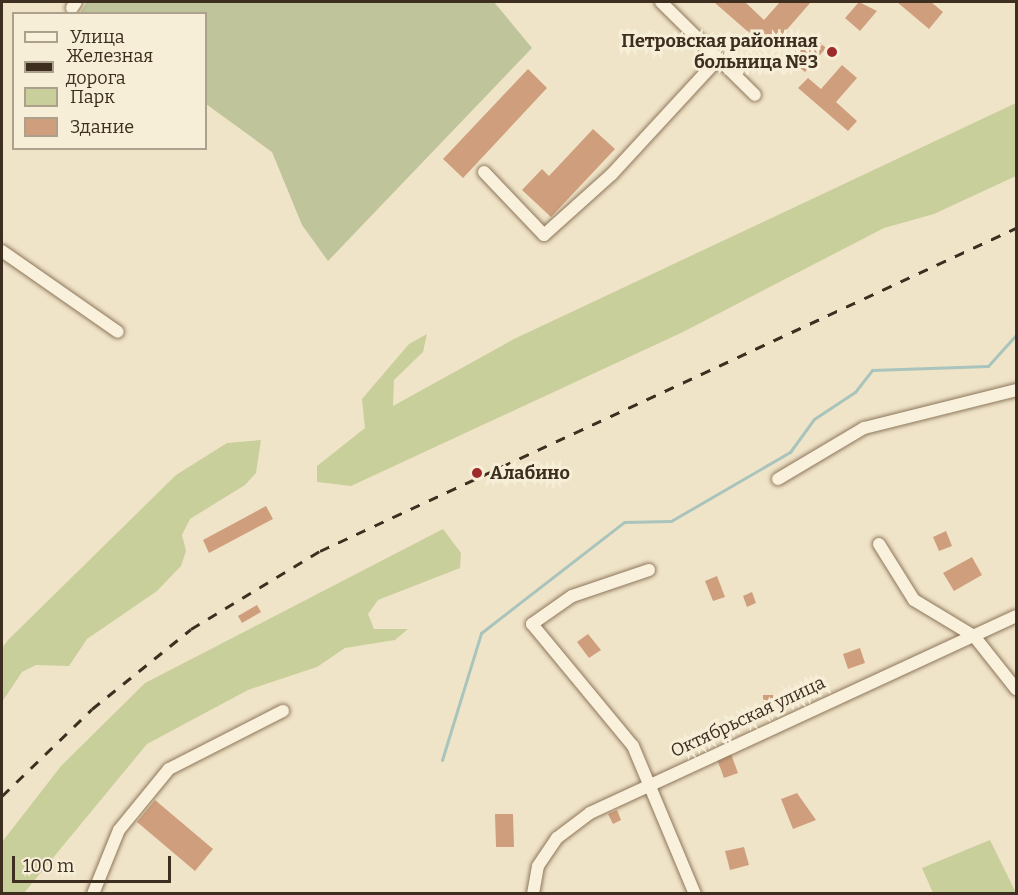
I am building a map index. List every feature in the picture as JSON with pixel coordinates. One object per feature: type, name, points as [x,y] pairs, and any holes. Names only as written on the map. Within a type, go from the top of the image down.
[{"type":"street","points":[[661,2],[755,95]]},
{"type":"street","points":[[484,172],[544,235],[612,174],[718,59]]},
{"type":"street","points":[[2,251],[118,332]]},
{"type":"street","points":[[778,480],[864,428],[1017,390]]},
{"type":"street","points":[[879,544],[914,600],[974,636],[1017,689]]},
{"type":"street","points":[[649,570],[572,596],[532,624],[633,746],[652,781],[695,894]]},
{"type":"street","name":"Октябрьская улица","points":[[533,894],[538,866],[557,838],[590,813],[652,781],[1017,616]]},
{"type":"street","points":[[93,894],[119,830],[169,769],[283,711]]},
{"type":"green space","points":[[87,2],[494,2],[532,48],[328,261],[302,225],[272,152],[207,105],[207,12],[81,12]]},
{"type":"green space","points":[[1016,103],[1016,176],[934,214],[884,228],[683,332],[351,486],[317,482],[317,466],[365,428],[362,399],[409,344],[427,334],[423,352],[394,380],[393,406],[514,339]]},
{"type":"green space","points":[[261,440],[256,473],[245,485],[190,519],[182,535],[186,551],[181,566],[157,591],[87,639],[69,666],[36,665],[22,672],[2,702],[2,648],[8,640],[176,475],[227,443]]},
{"type":"green space","points":[[443,529],[461,553],[460,568],[378,600],[368,614],[374,629],[408,629],[395,640],[345,648],[317,667],[248,690],[147,744],[24,893],[2,893],[2,842],[61,766],[145,683]]},
{"type":"green space","points":[[990,840],[1016,893],[933,893],[922,868]]},
{"type":"building","points":[[745,2],[764,20],[780,2],[811,2],[769,50],[715,3]]},
{"type":"building","points":[[859,2],[877,11],[860,31],[845,18]]},
{"type":"building","points":[[897,2],[931,2],[943,12],[929,29]]},
{"type":"building","points":[[810,34],[826,48],[805,72],[788,58]]},
{"type":"building","points":[[842,65],[857,78],[836,102],[857,121],[848,131],[798,88],[808,78],[821,89]]},
{"type":"building","points":[[528,69],[547,88],[463,178],[443,159]]},
{"type":"building","points":[[593,129],[615,149],[551,217],[522,190],[542,169],[549,176]]},
{"type":"building","points":[[266,506],[273,519],[209,553],[203,540]]},
{"type":"building","points":[[946,531],[952,546],[939,551],[933,537]]},
{"type":"building","points":[[972,557],[982,575],[954,591],[943,573]]},
{"type":"building","points":[[717,576],[725,597],[713,601],[705,581]]},
{"type":"building","points":[[752,592],[756,603],[747,607],[743,596]]},
{"type":"building","points":[[257,605],[261,612],[242,623],[238,616]]},
{"type":"building","points":[[588,634],[601,650],[589,658],[577,642]]},
{"type":"building","points":[[860,648],[865,663],[848,669],[843,654]]},
{"type":"building","points":[[763,695],[773,695],[773,712],[763,713]]},
{"type":"building","points":[[731,754],[738,773],[724,778],[717,759]]},
{"type":"building","points":[[797,793],[816,820],[793,829],[781,799]]},
{"type":"building","points":[[155,800],[213,849],[195,871],[137,822]]},
{"type":"building","points":[[617,810],[621,820],[613,824],[608,814]]},
{"type":"building","points":[[495,814],[513,814],[514,847],[496,847]]},
{"type":"building","points":[[744,847],[749,865],[730,870],[725,851]]},
{"type":"waterway","points":[[442,760],[481,633],[624,522],[671,521],[790,452],[814,419],[855,392],[872,370],[988,366],[1016,335]]},
{"type":"railway","points":[[2,796],[92,709],[191,629],[320,551],[1016,228]]},
{"type":"place","name":"Петровская районная больница №3","points":[[832,52]]},
{"type":"place","name":"Алабино","points":[[477,473]]}]
